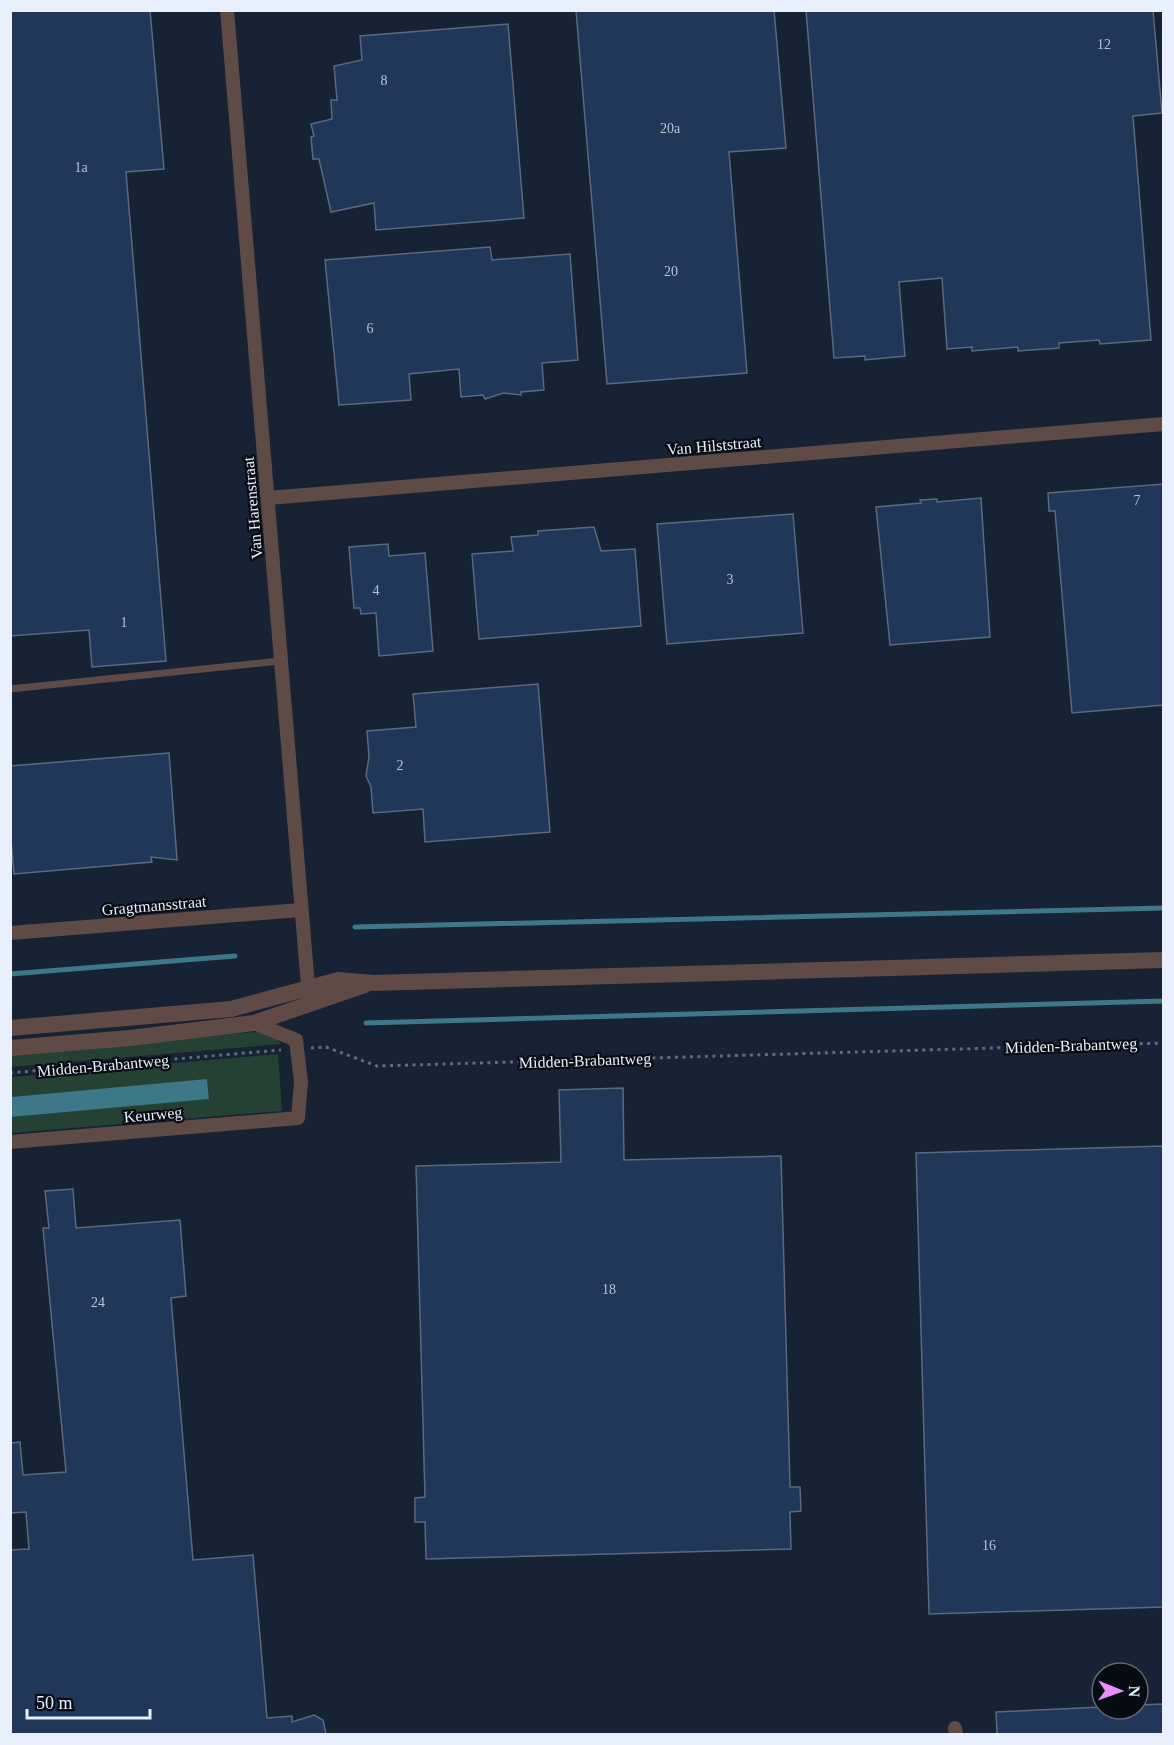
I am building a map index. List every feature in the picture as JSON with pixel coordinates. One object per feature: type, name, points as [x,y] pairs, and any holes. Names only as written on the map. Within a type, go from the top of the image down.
[{"type":"street","name":"Van Harenstraat","points":[[227,10],[308,996]]},
{"type":"street","name":"Van Hilststraat","points":[[268,498],[1164,424]]},
{"type":"street","name":"Gragtmansstraat","points":[[10,933],[300,910]]},
{"type":"street","name":"Midden-Brabantweg","points":[[10,1028],[231,1009],[373,982],[1164,960]]},
{"type":"street","name":"Midden-Brabantweg","points":[[10,1048],[129,1038],[254,1023],[308,996]]},
{"type":"street","points":[[254,1023],[296,1040],[299,1048]]},
{"type":"street","name":"Keurweg","points":[[10,1142],[298,1118],[302,1082],[299,1048]]},
{"type":"lane","points":[[10,689],[280,661]]},
{"type":"path","name":"Midden-Brabantweg","points":[[10,1073],[326,1047],[377,1066],[1164,1043]]},
{"type":"shaded area","points":[[268,1031],[281,1044],[11,1067],[11,1052]]},
{"type":"shaded area","points":[[278,1054],[282,1111],[11,1133],[11,1117],[209,1098],[207,1080],[11,1097],[11,1077]]},
{"type":"shaded area","points":[[207,1079],[209,1099],[11,1117],[11,1097]]},
{"type":"building","points":[[10,10],[150,10],[164,169],[126,172],[166,661],[92,667],[89,630],[10,636]]},
{"type":"building","points":[[576,10],[774,10],[786,148],[729,152],[747,373],[607,384]]},
{"type":"building","points":[[806,10],[1153,10],[1162,113],[1133,116],[1151,340],[1100,344],[1099,340],[1059,343],[1059,348],[1018,351],[1018,347],[972,351],[972,347],[947,349],[942,278],[899,282],[905,356],[865,360],[865,356],[834,358]]},
{"type":"building","points":[[508,24],[524,218],[376,230],[374,203],[331,212],[319,159],[313,159],[311,137],[314,136],[311,124],[332,119],[331,100],[337,100],[334,66],[362,60],[360,36]]},
{"type":"building","points":[[490,247],[492,260],[570,254],[578,360],[542,363],[544,390],[521,392],[521,395],[503,393],[485,399],[483,395],[461,397],[459,369],[409,374],[411,400],[339,405],[325,260]]},
{"type":"building","points":[[1164,484],[1164,705],[1072,713],[1055,511],[1049,511],[1048,493]]},
{"type":"building","points":[[981,498],[990,637],[890,645],[876,507],[921,503],[920,500],[937,499],[937,502]]},
{"type":"building","points":[[793,514],[803,633],[667,644],[657,524]]},
{"type":"building","points":[[594,527],[601,551],[635,549],[641,626],[479,639],[472,554],[513,551],[511,537],[538,535],[538,531]]},
{"type":"building","points":[[388,544],[389,556],[425,553],[433,651],[379,656],[376,613],[361,614],[360,608],[354,608],[349,547]]},
{"type":"building","points":[[538,684],[550,832],[425,842],[423,809],[373,813],[371,787],[366,776],[369,757],[367,731],[416,727],[413,694]]},
{"type":"building","points":[[169,753],[177,860],[151,857],[152,862],[14,874],[10,827],[10,766]]},
{"type":"building","points":[[623,1088],[624,1160],[781,1156],[790,1487],[800,1487],[801,1511],[790,1512],[791,1549],[426,1559],[425,1522],[415,1522],[415,1498],[425,1497],[416,1166],[561,1162],[559,1090]]},
{"type":"building","points":[[1164,1146],[1164,1607],[929,1614],[916,1153]]},
{"type":"building","points":[[73,1189],[76,1228],[180,1220],[186,1296],[171,1298],[193,1560],[253,1555],[267,1718],[292,1716],[292,1722],[314,1715],[323,1720],[326,1734],[10,1734],[10,1550],[29,1549],[26,1512],[10,1513],[10,1443],[20,1442],[23,1475],[66,1472],[43,1228],[49,1228],[45,1191]]},
{"type":"building","points":[[1164,1704],[1164,1734],[997,1734],[996,1712],[1090,1708],[1090,1721],[1150,1721],[1150,1705]]},
{"type":"waterway","points":[[355,927],[1164,908]]},
{"type":"waterway","points":[[10,974],[235,956]]},
{"type":"waterway","points":[[366,1023],[1164,1001]]}]
